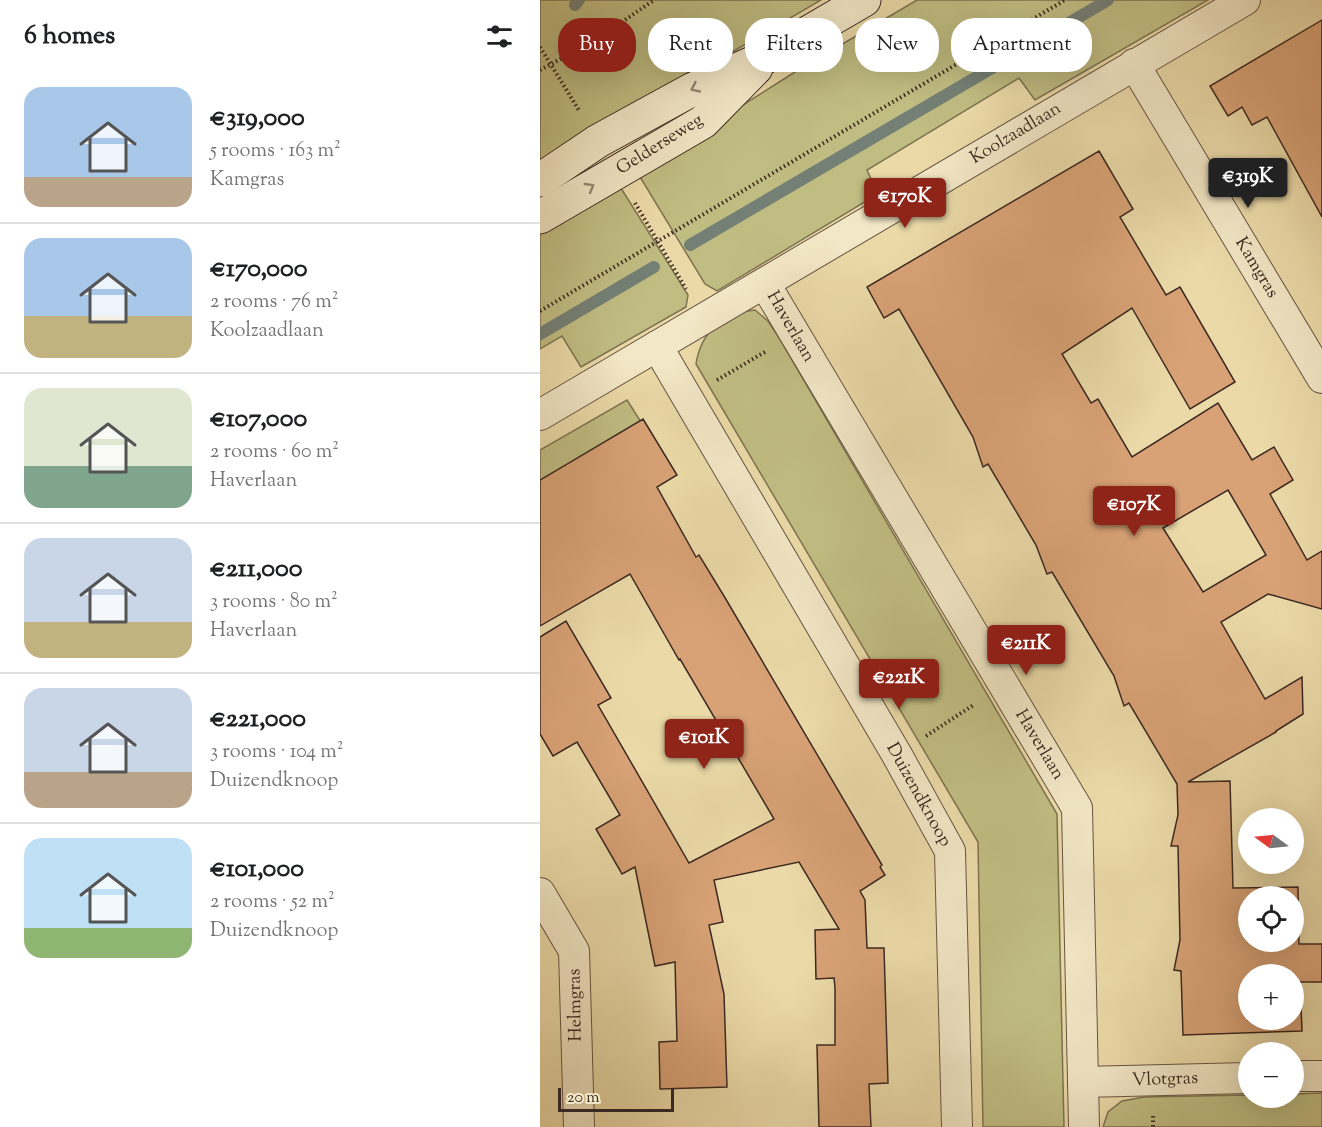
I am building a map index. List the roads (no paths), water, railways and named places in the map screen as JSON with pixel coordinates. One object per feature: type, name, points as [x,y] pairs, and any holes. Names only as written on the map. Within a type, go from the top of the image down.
[{"type":"street","name":"Gelderseweg","points":[[833,18],[864,0]]},
{"type":"street","name":"Koolzaadlaan","points":[[540,415],[1245,0]]},
{"type":"street","name":"Kamgras","points":[[1134,64],[1322,378]]},
{"type":"street","name":"Gelderseweg","points":[[540,180],[598,141],[693,89],[745,66]]},
{"type":"street","name":"Gelderseweg","points":[[540,217],[703,122],[752,72]]},
{"type":"street","name":"Haverlaan","points":[[765,284],[1077,808],[1084,1127]]},
{"type":"street","name":"Duizendknoop","points":[[657,346],[897,755],[950,851],[957,1127]]},
{"type":"street","name":"Helmgras","points":[[540,893],[574,951],[579,1127]]},
{"type":"street","points":[[1304,1076],[1322,1076]]},
{"type":"street","name":"Vlotgras","points":[[1083,1082],[1238,1078]]},
{"type":"waterway","points":[[575,5],[579,0]]},
{"type":"waterway","points":[[690,245],[1108,0]]},
{"type":"waterway","points":[[540,334],[654,267]]}]
